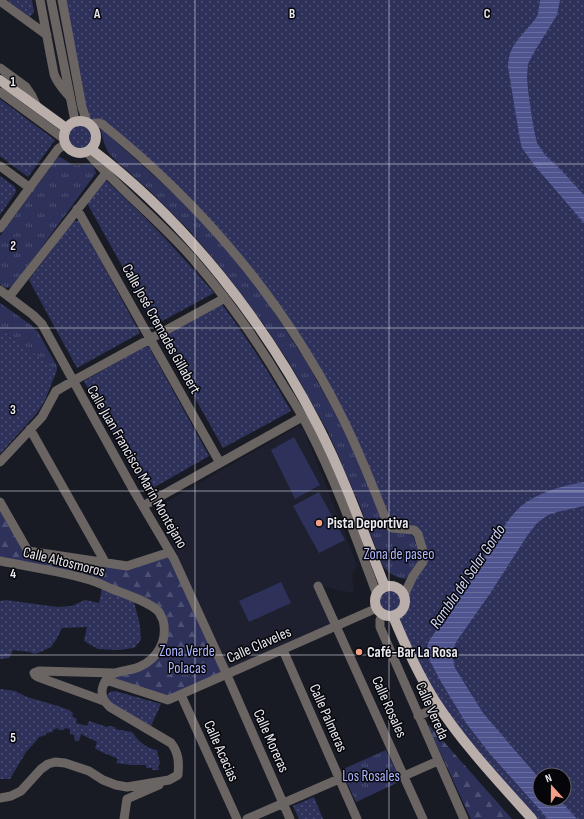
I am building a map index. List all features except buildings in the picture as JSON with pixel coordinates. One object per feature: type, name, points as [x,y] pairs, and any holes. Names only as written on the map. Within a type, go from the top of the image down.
[{"type":"main road","points":[[0,80],[37,107],[65,137],[68,148],[72,152],[82,153],[89,150],[95,143],[96,137],[94,130],[88,123],[81,121],[71,123],[65,137]]},
{"type":"main road","points":[[89,150],[109,163],[130,181],[170,220],[191,242],[226,284],[261,330],[289,374],[319,427],[342,476],[385,587]]},
{"type":"main road","points":[[384,613],[401,612],[405,604],[402,591],[391,586],[385,587],[379,591],[375,600],[404,644],[418,673],[439,706],[472,752],[532,819]]},
{"type":"street","points":[[40,0],[54,74],[70,97]]},
{"type":"street","points":[[51,0],[75,122]]},
{"type":"street","points":[[62,0],[82,106],[88,123],[102,124],[158,172],[217,233],[253,276],[283,318],[312,363],[338,410],[365,466],[388,524],[392,528],[414,530],[418,534],[424,555],[423,562],[413,576],[404,595]]},
{"type":"street","points":[[0,1],[47,36]]},
{"type":"street","points":[[0,68],[26,87],[37,107]]},
{"type":"street","points":[[0,92],[65,137],[58,149],[0,228]]},
{"type":"street","points":[[89,150],[106,173],[139,204],[194,261],[225,298],[258,344],[302,417],[322,457],[337,490],[377,595]]},
{"type":"street","points":[[0,166],[30,188]]},
{"type":"street","points":[[9,297],[106,173]]},
{"type":"street","name":"Calle José Cremades Gillabert","points":[[77,209],[220,463]]},
{"type":"street","name":"Calle Juan Francisco Marín Montejano","points":[[0,290],[33,315],[42,324],[174,559],[227,675]]},
{"type":"street","points":[[0,462],[42,417],[56,391],[225,298]]},
{"type":"street","points":[[143,506],[302,417]]},
{"type":"street","points":[[30,429],[105,562]]},
{"type":"street","points":[[0,502],[28,551],[127,566],[170,552]]},
{"type":"street","name":"Calle Altosmoros","points":[[0,561],[91,580],[136,598],[152,606],[159,612],[163,620],[164,633],[162,646],[158,653],[152,660],[140,667],[114,673],[106,680]]},
{"type":"street","name":"Calle Rosales","points":[[318,586],[423,819]]},
{"type":"street","name":"Calle Claveles","points":[[106,680],[168,700],[336,626],[384,613]]},
{"type":"street","name":"Calle Vereda","points":[[384,613],[380,620],[380,626],[464,819]]},
{"type":"street","name":"Calle Palmeras","points":[[283,650],[357,819]]},
{"type":"street","points":[[114,673],[39,671],[34,673],[38,677],[104,701],[164,739],[176,750],[179,768],[178,775],[127,799],[124,819]]},
{"type":"street","name":"Calle Moreras","points":[[227,675],[290,819]]},
{"type":"street","points":[[104,701],[102,688],[106,680]]},
{"type":"street","name":"Calle Acacias","points":[[181,695],[236,819]]},
{"type":"street","points":[[418,716],[439,706]]},
{"type":"street","points":[[404,776],[438,761]]},
{"type":"street","points":[[0,798],[11,796],[22,791],[41,769],[48,764],[55,762],[65,763],[89,771],[103,780],[127,786],[169,780]]},
{"type":"street","points":[[247,819],[339,779]]},
{"type":"shaded area","points":[[540,0],[560,0],[557,15],[528,64],[528,90],[533,125],[537,143],[545,155],[584,195],[584,223],[535,166],[522,148],[520,140],[508,67],[509,59],[514,46],[537,16]]},
{"type":"shaded area","points":[[298,426],[303,429],[357,565],[352,575],[354,593],[319,586],[336,626],[227,675],[171,555],[178,556],[156,508]]},
{"type":"shaded area","points":[[584,482],[584,506],[548,515],[537,523],[456,642],[453,652],[455,668],[483,713],[532,770],[532,801],[491,755],[466,723],[440,680],[428,657],[427,650],[428,643],[510,518],[525,503],[532,499],[549,491]]},
{"type":"shaded area","points":[[537,807],[566,807],[577,819],[548,819]]},
{"type":"green space","points":[[7,0],[32,0],[34,12],[30,17]]},
{"type":"green space","points":[[62,0],[584,0],[584,819],[534,819],[431,694],[397,615],[405,604],[405,599],[414,574],[418,534],[392,528],[306,354],[210,225],[102,124],[90,124]]},
{"type":"green space","points":[[0,99],[55,140],[28,177],[0,156]]},
{"type":"green space","points":[[80,122],[86,123],[94,131],[94,143],[86,151],[80,152],[74,151],[66,143],[65,137],[66,131],[74,123]]},
{"type":"green space","name":"Zona de paseo","points":[[100,127],[185,204],[229,253],[265,298],[307,363],[335,413],[391,532],[408,533],[413,536],[421,557],[405,579],[392,575],[383,566],[358,501],[328,432],[290,364],[267,329],[217,263],[190,231],[108,152]]},
{"type":"green space","points":[[59,157],[74,165],[93,165],[96,173],[14,285],[6,288],[0,284],[0,236]]},
{"type":"green space","points":[[0,176],[15,187],[16,192],[0,215]]},
{"type":"green space","points":[[103,181],[107,181],[149,221],[214,293],[155,325],[87,203]]},
{"type":"green space","points":[[73,221],[79,221],[140,333],[77,368],[29,280]]},
{"type":"green space","points":[[0,303],[31,325],[38,332],[57,366],[57,370],[0,329]]},
{"type":"green space","points":[[221,303],[258,356],[291,411],[223,448],[161,337]]},
{"type":"green space","points":[[0,329],[57,370],[45,400],[37,413],[0,454]]},
{"type":"green space","points":[[145,346],[149,347],[209,456],[146,492],[84,381]]},
{"type":"green space","name":"Pista Deportiva","points":[[294,437],[320,485],[295,499],[271,450]]},
{"type":"green space","name":"Pista Deportiva","points":[[319,492],[345,540],[319,553],[293,506]]},
{"type":"green space","name":"Zona Verde Polacas","points":[[0,502],[25,550],[127,566],[170,552],[227,675],[168,700],[106,680],[140,667],[162,646],[159,612],[91,580],[0,561]]},
{"type":"green space","points":[[281,582],[291,603],[249,622],[239,601]]},
{"type":"green space","points":[[390,588],[399,592],[403,601],[399,610],[390,614],[381,610],[377,601],[381,592]]},
{"type":"green space","points":[[102,589],[134,602],[140,625],[141,640],[134,648],[118,650],[98,649],[84,641],[87,627],[62,628],[51,647],[34,654],[30,652],[13,650],[9,658],[0,659],[0,601],[6,600],[57,607],[72,606],[85,600],[99,603]]},
{"type":"green space","points":[[190,660],[202,666],[187,682],[179,674]]},
{"type":"green space","points":[[0,689],[15,691],[27,697],[69,710],[73,713],[72,716],[77,719],[76,723],[87,726],[89,721],[107,727],[115,727],[115,729],[132,732],[143,744],[157,750],[160,764],[158,766],[159,770],[146,768],[146,765],[116,763],[118,759],[95,748],[97,742],[81,734],[79,741],[75,741],[74,735],[70,734],[70,729],[65,728],[64,730],[59,730],[58,728],[53,730],[53,732],[46,733],[46,735],[39,737],[26,752],[10,779],[0,779]]},
{"type":"green space","points":[[115,691],[161,704],[151,726],[111,703],[107,695],[110,692]]},
{"type":"green space","points":[[429,725],[512,819],[471,819],[428,726]]},
{"type":"green space","name":"Los Rosales","points":[[386,750],[401,781],[356,802],[341,770]]},
{"type":"green space","points":[[314,797],[323,819],[299,819],[293,806]]},
{"type":"place","name":"Pista Deportiva","points":[[319,523]]},
{"type":"place","name":"Café-Bar La Rosa","points":[[359,652]]},
{"type":"water label","name":"Rambla del Salar Gordo","points":[[468,577]]}]
